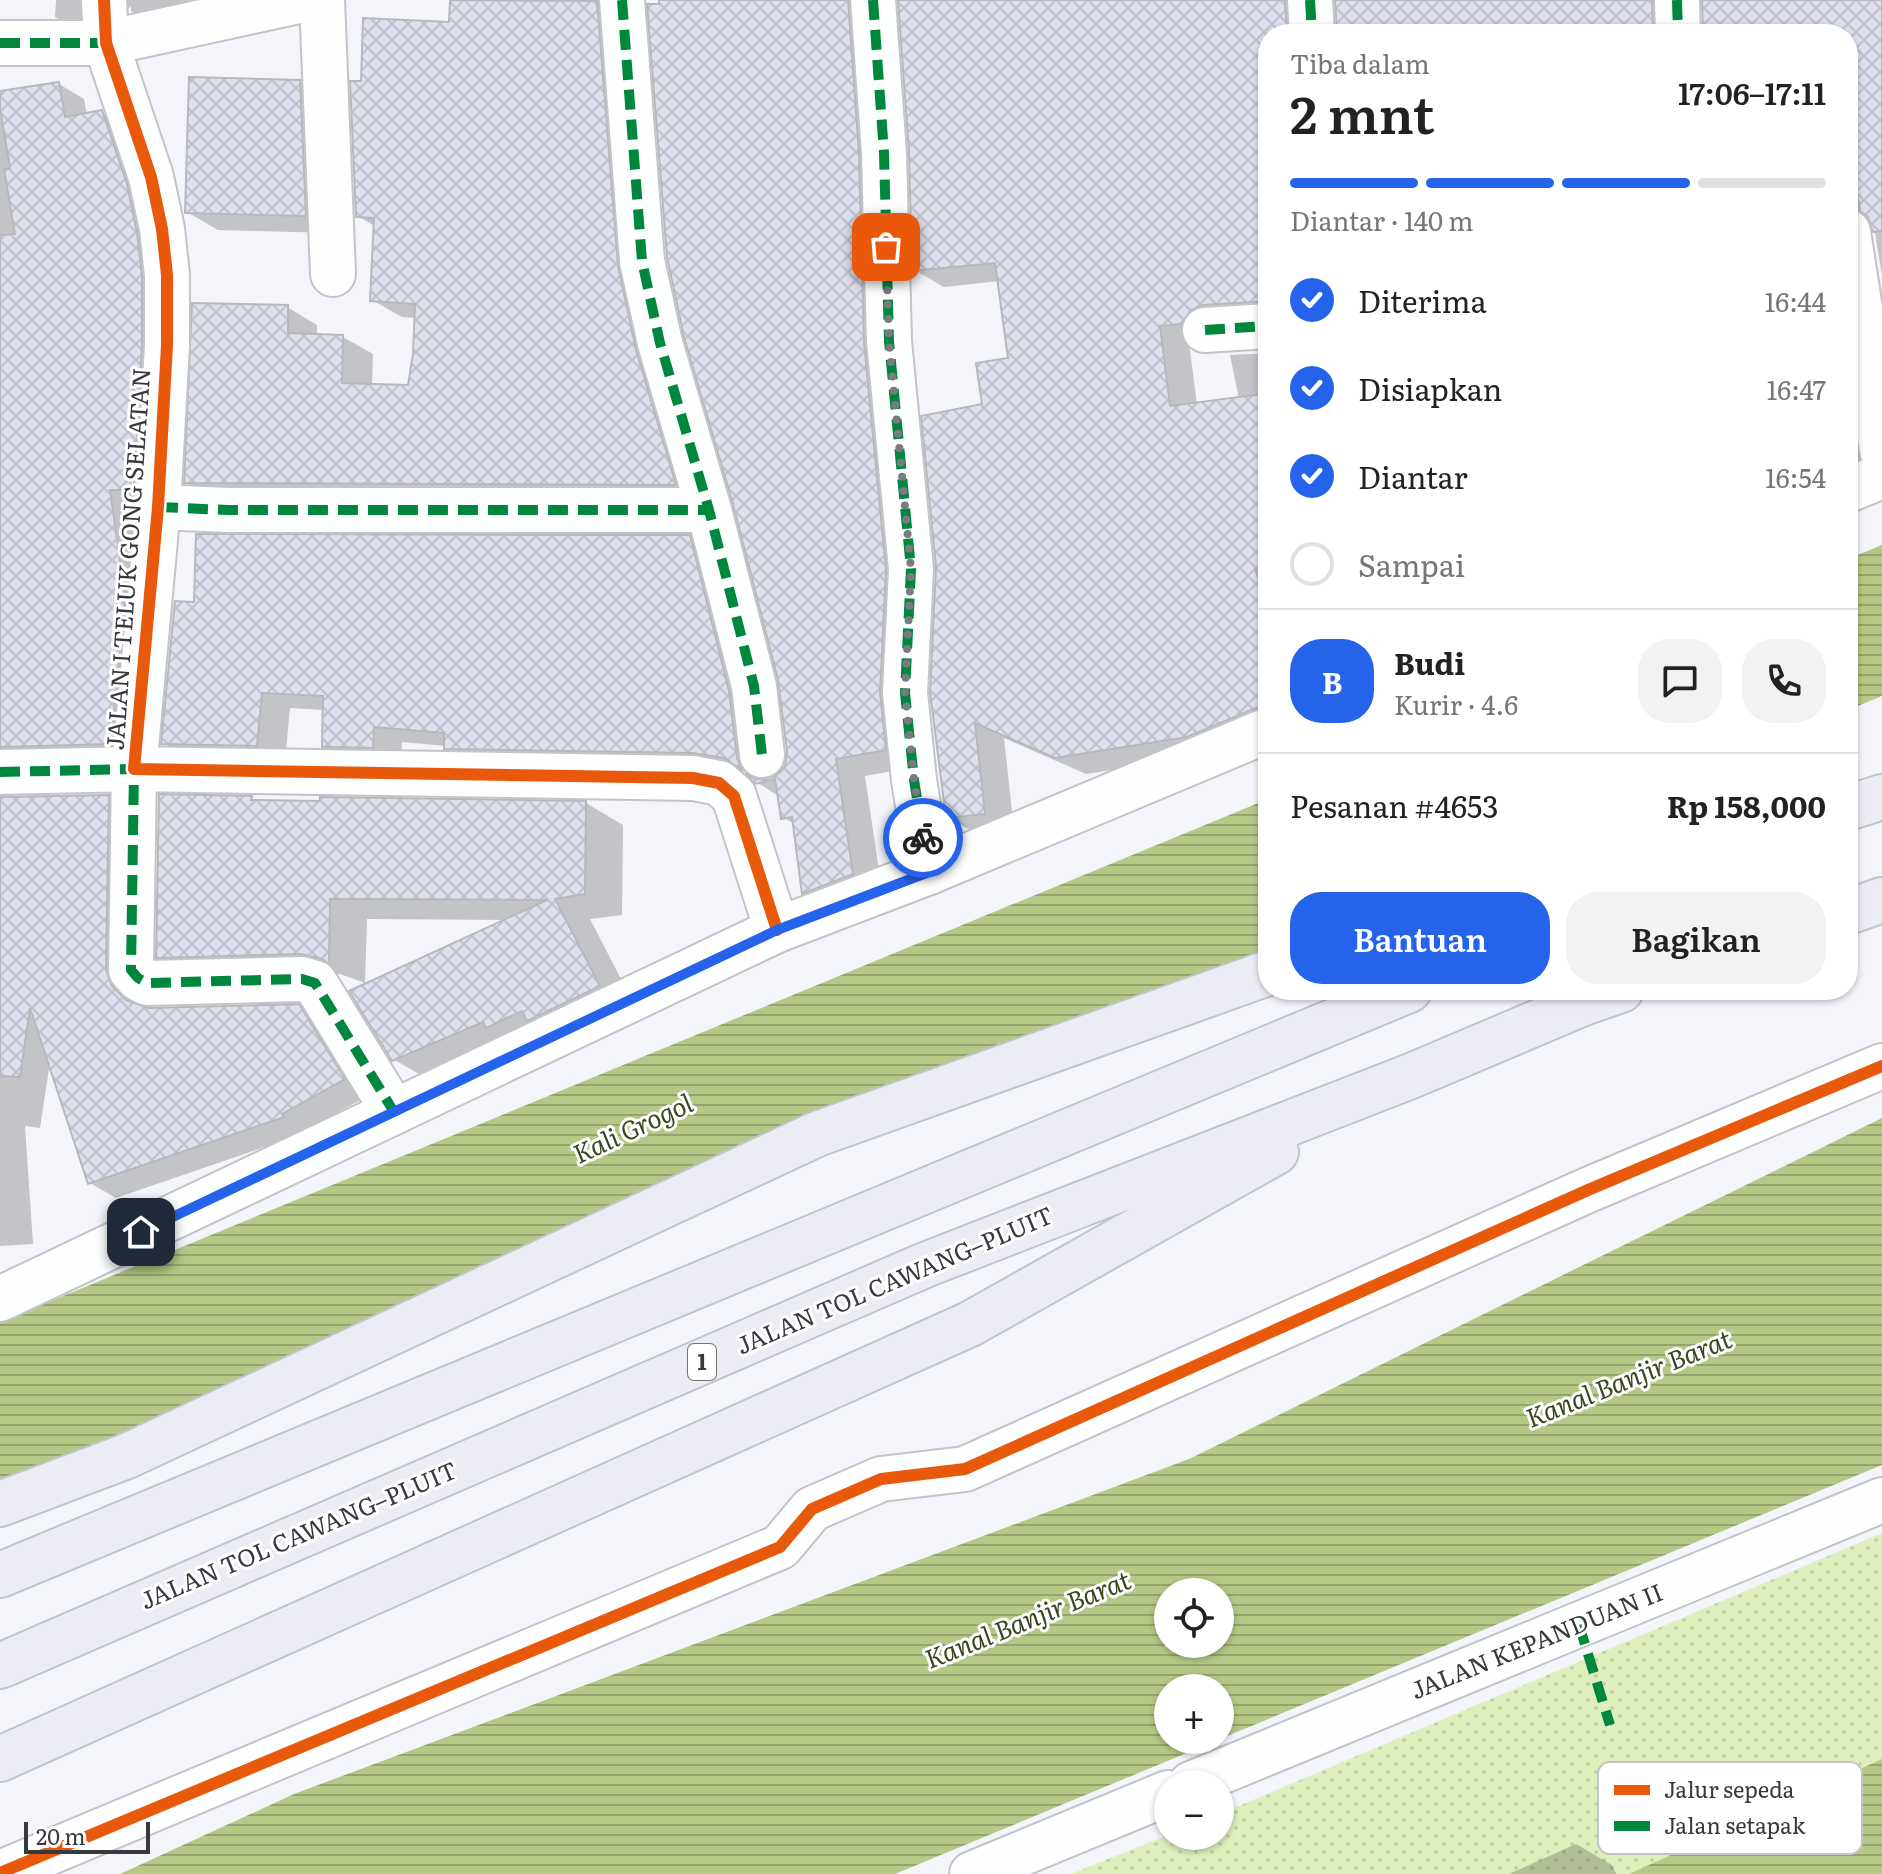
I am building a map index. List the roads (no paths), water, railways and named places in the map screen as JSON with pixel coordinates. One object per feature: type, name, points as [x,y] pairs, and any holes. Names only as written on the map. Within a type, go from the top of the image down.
[{"type":"highway","points":[[1858,908],[1882,900]]},
{"type":"highway","points":[[0,1504],[127,1456],[817,1134],[1258,977]]},
{"type":"highway","points":[[0,1575],[1385,1000]]},
{"type":"highway","name":"JALAN TOL CAWANG–PLUIT","points":[[0,1666],[925,1265],[1411,1076],[1592,1000]]},
{"type":"highway","points":[[0,1759],[970,1324],[1411,1076]]},
{"type":"street","name":"JALAN I TELUK GONG SELATAN","points":[[104,0],[106,43],[151,177],[167,275],[167,345],[158,507],[134,769],[677,778],[719,783],[734,796],[777,930]]},
{"type":"street","points":[[0,43],[106,43],[303,0]]},
{"type":"street","points":[[322,0],[333,274]]},
{"type":"street","points":[[622,0],[642,261],[660,343],[709,510],[754,686],[762,755]]},
{"type":"street","points":[[873,0],[884,153],[889,341],[911,569],[905,693],[914,780],[929,872]]},
{"type":"street","points":[[1310,0],[1311,24]]},
{"type":"street","points":[[1677,0],[1678,24]]},
{"type":"street","points":[[1858,296],[1882,450]]},
{"type":"street","points":[[1205,330],[1258,327]]},
{"type":"street","points":[[1858,486],[1882,476]]},
{"type":"street","points":[[158,507],[228,510],[709,510]]},
{"type":"street","points":[[0,1299],[777,930],[929,872],[1258,734]]},
{"type":"street","points":[[0,772],[134,769],[131,970],[147,983],[302,979],[315,983],[394,1112]]},
{"type":"street","points":[[0,1873],[780,1547],[812,1509],[881,1479],[965,1469],[1588,1190],[1882,1066]]},
{"type":"street","name":"JALAN KEPANDUAN II","points":[[1225,1770],[1882,1500]]},
{"type":"street","points":[[972,1874],[1154,1799]]},
{"type":"water","points":[[1882,545],[1882,696],[1858,706],[1858,555]]},
{"type":"water","name":"Kali Grogol","points":[[1258,803],[1258,960],[0,1488],[0,1322]]},
{"type":"water","name":"Kanal Banjir Barat","points":[[1882,1118],[1882,1465],[1234,1733],[1234,1674],[1154,1674],[1154,1754],[1184,1754],[895,1874],[120,1874],[294,1794],[1189,1459]]},
{"type":"water","points":[[1882,1759],[1882,1874],[1629,1874],[1673,1854],[1862,1854],[1862,1768]]}]
